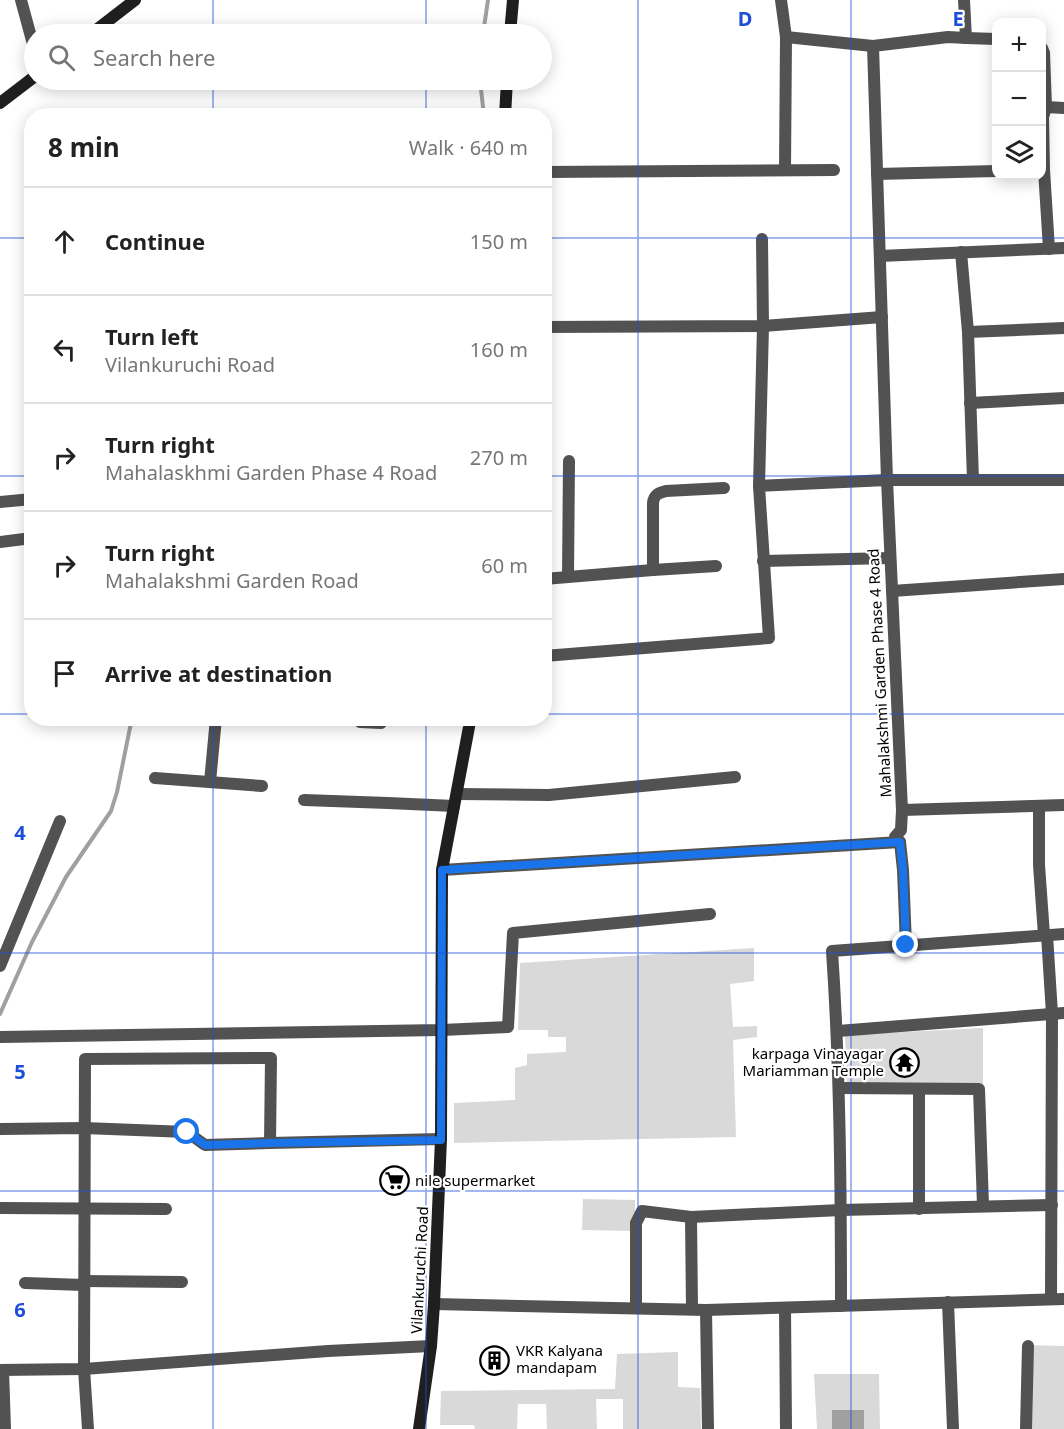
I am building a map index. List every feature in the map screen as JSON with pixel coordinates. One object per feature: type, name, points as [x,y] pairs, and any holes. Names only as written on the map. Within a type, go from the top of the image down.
[{"type":"main road","points":[[104,24],[135,0]]},
{"type":"main road","points":[[511,24],[513,0]]},
{"type":"main road","points":[[0,103],[24,85]]},
{"type":"main road","points":[[505,108],[506,90]]},
{"type":"main road","name":"Vilankuruchi Road","points":[[419,1429],[431,1346],[441,1140],[442,870],[470,726]]},
{"type":"street","points":[[21,0],[28,24]]},
{"type":"street","points":[[781,0],[786,37],[785,170]]},
{"type":"street","points":[[964,0],[966,38]]},
{"type":"street","points":[[786,37],[873,46],[948,37],[992,39]]},
{"type":"street","name":"Mahalakshmi Garden Phase 4 Road","points":[[873,46],[887,480],[902,810],[1064,805]]},
{"type":"street","points":[[1046,107],[1064,108]]},
{"type":"street","points":[[552,172],[834,170]]},
{"type":"street","points":[[877,174],[992,171]]},
{"type":"street","points":[[1044,180],[1049,249]]},
{"type":"street","points":[[552,655],[769,638],[759,486],[763,326],[762,239]]},
{"type":"street","points":[[880,256],[1064,248]]},
{"type":"street","points":[[961,252],[968,332],[973,480]]},
{"type":"street","points":[[552,327],[763,326],[882,317]]},
{"type":"street","points":[[968,332],[1064,328]]},
{"type":"street","points":[[970,403],[1064,398]]},
{"type":"street","points":[[567,577],[569,461]]},
{"type":"street","points":[[759,486],[887,480],[1064,480]]},
{"type":"street","points":[[653,570],[653,502],[656,495],[666,491],[724,488]]},
{"type":"street","points":[[0,502],[24,500]]},
{"type":"street","points":[[0,542],[24,539]]},
{"type":"street","points":[[763,561],[890,558]]},
{"type":"street","points":[[552,578],[716,566]]},
{"type":"street","points":[[892,591],[1064,579]]},
{"type":"street","points":[[210,782],[215,726]]},
{"type":"street","points":[[304,801],[387,803],[549,795],[735,777]]},
{"type":"street","points":[[155,778],[262,786]]},
{"type":"street","points":[[434,1304],[706,1310],[1058,1299],[1052,1205],[1058,1013],[1046,935],[1039,865],[1039,806]]},
{"type":"street","points":[[902,810],[901,830],[895,837],[900,842],[903,870],[906,945]]},
{"type":"street","points":[[0,966],[60,821]]},
{"type":"street","points":[[442,870],[900,842]]},
{"type":"street","points":[[0,1037],[508,1027],[513,933],[710,914]]},
{"type":"street","points":[[841,1306],[838,1031],[832,951],[1064,934]]},
{"type":"street","points":[[838,1031],[1058,1013]]},
{"type":"street","points":[[88,1429],[84,1369],[85,1059],[271,1058],[270,1143]]},
{"type":"street","points":[[839,1088],[979,1089],[983,1206]]},
{"type":"street","points":[[919,1089],[919,1209]]},
{"type":"street","points":[[2,1129],[84,1128],[187,1132],[205,1145],[441,1140]]},
{"type":"street","points":[[636,1308],[636,1223],[642,1211],[691,1217],[841,1210],[1052,1205]]},
{"type":"street","points":[[0,1208],[166,1209]]},
{"type":"street","points":[[691,1217],[692,1309]]},
{"type":"street","points":[[26,1283],[182,1282]]},
{"type":"street","points":[[948,1302],[953,1429]]},
{"type":"street","points":[[785,1308],[786,1429]]},
{"type":"street","points":[[706,1310],[708,1429]]},
{"type":"street","points":[[5,1429],[1,1370],[84,1369],[431,1346]]},
{"type":"street","points":[[1026,1429],[1028,1346]]},
{"type":"shaded area","points":[[754,948],[754,981],[730,984],[733,1027],[757,1026],[757,1037],[733,1040],[736,1137],[454,1143],[454,1103],[515,1100],[515,1068],[527,1065],[527,1054],[566,1052],[566,1037],[548,1037],[548,1030],[518,1030],[520,963]]},
{"type":"shaded area","points":[[983,1028],[983,1084],[847,1084],[845,1035]]},
{"type":"shaded area","points":[[583,1199],[635,1200],[635,1231],[582,1230]]},
{"type":"shaded area","points":[[1024,1345],[1064,1346],[1064,1429],[1020,1429]]},
{"type":"shaded area","points":[[678,1352],[678,1387],[700,1388],[701,1429],[623,1429],[623,1399],[596,1399],[597,1429],[547,1429],[546,1404],[518,1404],[517,1429],[475,1429],[474,1425],[440,1425],[441,1391],[615,1389],[617,1354]]},
{"type":"shaded area","points":[[814,1374],[879,1374],[880,1429],[817,1429]]},
{"type":"shaded area","points":[[832,1410],[864,1410],[864,1429],[832,1429]]},
{"type":"waterway","points":[[484,24],[488,0]]},
{"type":"waterway","points":[[481,90],[483,108]]},
{"type":"waterway","points":[[0,1014],[32,942],[66,877],[111,811],[130,726]]},
{"type":"place","name":"karpaga Vinayagar Mariamman Temple","points":[[905,1063]]},
{"type":"place","name":"nile supermarket","points":[[394,1181]]},
{"type":"place","name":"VKR Kalyana mandapam","points":[[495,1360]]},
{"type":"route","points":[[187,1132],[205,1145],[441,1140],[442,870],[900,842],[906,945]]}]
